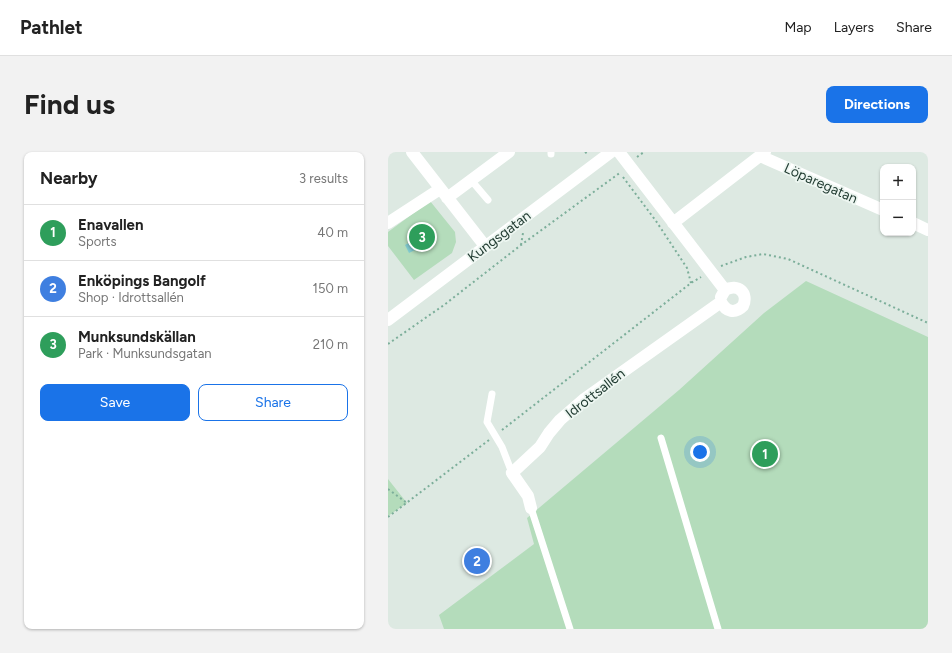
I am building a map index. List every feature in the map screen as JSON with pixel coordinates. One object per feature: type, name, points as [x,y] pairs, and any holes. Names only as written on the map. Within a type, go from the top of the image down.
[{"type":"street","points":[[412,152],[485,246]]},
{"type":"street","points":[[388,224],[471,180],[509,152]]},
{"type":"street","name":"Kungsgatan","points":[[388,320],[611,152]]},
{"type":"street","points":[[619,152],[725,290]]},
{"type":"street","points":[[673,222],[762,154]]},
{"type":"street","name":"Löparegatan","points":[[762,154],[880,209]]},
{"type":"street","points":[[916,224],[928,230]]},
{"type":"street","points":[[730,288],[739,289],[745,297],[743,306],[735,311],[728,310],[721,302],[722,294],[725,290],[730,288]]},
{"type":"street","name":"Idrottsallén","points":[[512,473],[540,447],[560,420],[582,400],[721,302]]},
{"type":"street","points":[[512,473],[528,496],[531,508]]},
{"type":"lane","points":[[471,180],[488,200]]},
{"type":"lane","points":[[492,394],[487,422],[502,447],[512,473]]},
{"type":"lane","points":[[661,438],[718,629]]},
{"type":"lane","points":[[531,508],[570,629]]},
{"type":"path","points":[[388,344],[444,305],[521,245],[620,173],[644,152]]},
{"type":"path","points":[[620,173],[656,221],[687,268],[691,283]]},
{"type":"path","points":[[521,245],[523,231]]},
{"type":"path","points":[[388,489],[407,503]]},
{"type":"green space","points":[[430,201],[455,232],[456,242],[452,253],[414,280],[388,246],[388,232]]},
{"type":"green space","points":[[806,281],[928,337],[928,629],[444,629],[439,615],[534,544],[527,518],[679,390],[764,313]]},
{"type":"green space","points":[[388,479],[407,503],[388,516]]},
{"type":"water","points":[[421,236],[425,245],[409,253],[405,245]]},
{"type":"place","name":"Munksundskällan","points":[[422,237]]},
{"type":"place","name":"Enavallen","points":[[765,454]]},
{"type":"place","name":"Enköpings Bangolf","points":[[477,561]]}]
